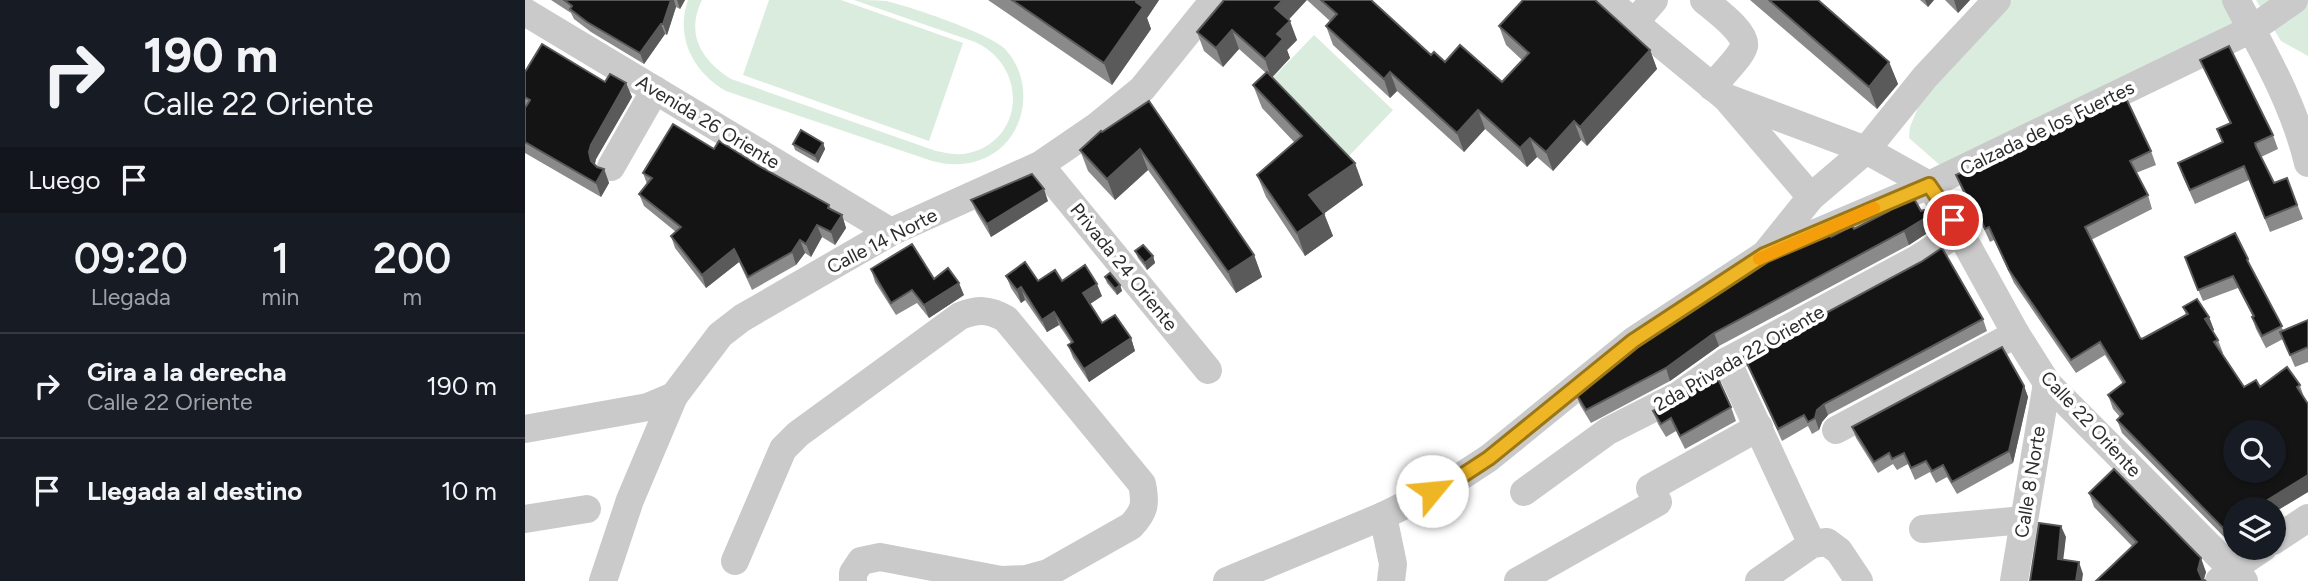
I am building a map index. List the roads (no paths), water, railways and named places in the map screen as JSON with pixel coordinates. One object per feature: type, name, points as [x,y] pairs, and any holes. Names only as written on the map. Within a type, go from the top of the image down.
[{"type":"street","name":"Calle 14 Norte","points":[[603,581],[630,500],[674,396],[720,335],[741,318],[891,232],[1040,165],[1097,126],[1142,89],[1214,0]]},
{"type":"street","name":"Calle 22 Oriente","points":[[1607,0],[1719,92],[1811,197]]},
{"type":"street","points":[[1634,23],[1654,0]]},
{"type":"street","points":[[1704,0],[1739,31],[1743,38],[1744,46],[1719,92]]},
{"type":"street","name":"Calzada de los Fuertes","points":[[1764,255],[1811,197],[1866,150],[1925,78],[1997,0]]},
{"type":"street","points":[[2236,0],[2282,84],[2307,152]]},
{"type":"street","name":"Calzada de los Fuertes","points":[[1227,581],[1383,516],[1457,479],[1489,458],[1633,341],[1764,255],[1929,185],[2252,29],[2294,0]]},
{"type":"street","name":"Avenida 26 Oriente","points":[[525,12],[891,232]]},
{"type":"street","points":[[2282,84],[2308,100]]},
{"type":"street","points":[[611,167],[655,90]]},
{"type":"street","name":"Calle 22 Oriente","points":[[1719,92],[1866,150],[1929,185],[2047,383],[2232,577]]},
{"type":"street","name":"Privada 24 Oriente","points":[[1040,165],[1208,370]]},
{"type":"street","name":"2da Privada 22 Oriente","points":[[1524,492],[1608,431],[1679,395],[1727,361],[1917,259],[1959,232]]},
{"type":"street","points":[[735,561],[783,449],[798,434],[960,316],[975,310],[993,311],[1006,319],[1142,484],[1145,501],[1141,515],[1131,526],[1048,573],[1026,579],[1001,580],[880,557],[861,561],[853,573],[853,581]]},
{"type":"street","points":[[1836,430],[2016,334]]},
{"type":"street","points":[[1727,361],[1820,543],[1839,551],[1859,581]]},
{"type":"street","name":"Calle 8 Norte","points":[[2014,581],[2047,383]]},
{"type":"street","points":[[525,429],[648,407],[674,396]]},
{"type":"street","points":[[1518,581],[1658,502],[1650,488],[1759,428]]},
{"type":"street","points":[[525,519],[587,509]]},
{"type":"street","points":[[1383,516],[1394,564],[1391,581]]},
{"type":"street","points":[[2286,532],[2308,518]]},
{"type":"street","points":[[1923,529],[2024,520]]},
{"type":"street","points":[[1759,581],[1820,543]]},
{"type":"street","points":[[2232,577],[2250,560]]}]
